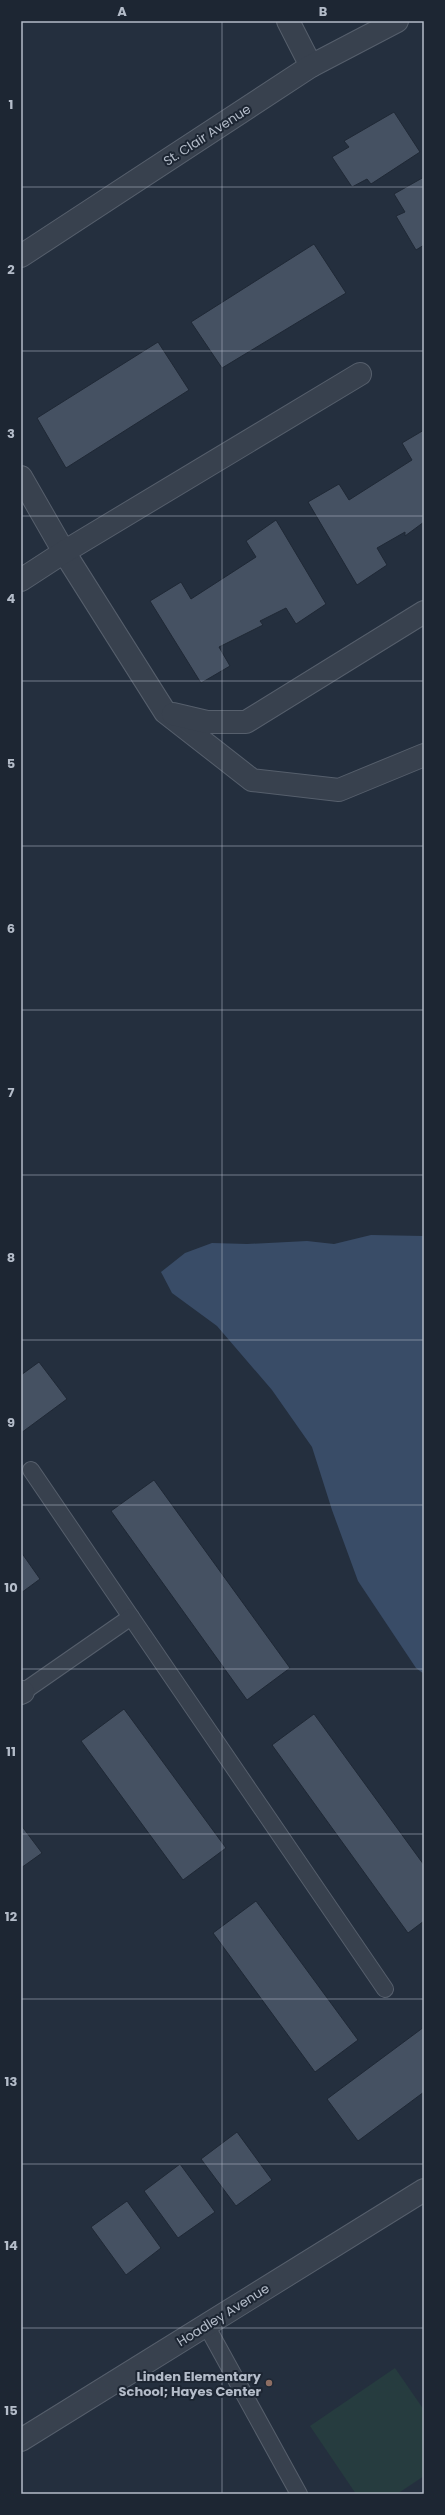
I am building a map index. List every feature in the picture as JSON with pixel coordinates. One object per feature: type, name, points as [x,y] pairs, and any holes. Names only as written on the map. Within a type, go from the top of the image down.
[{"type":"street","points":[[288,21],[311,66]]},
{"type":"street","name":"St. Clair Avenue","points":[[21,256],[311,66],[396,21]]},
{"type":"street","points":[[21,580],[64,552],[360,374]]},
{"type":"street","points":[[21,477],[64,552],[165,712],[252,780],[339,790],[424,754]]},
{"type":"street","points":[[165,712],[208,722],[246,722],[424,612]]},
{"type":"street","name":"Hoadley Avenue","points":[[21,2440],[424,2190]]},
{"type":"lane","points":[[31,1470],[385,1989]]},
{"type":"lane","points":[[22,1692],[131,1617]]},
{"type":"lane","points":[[206,2326],[299,2494]]},
{"type":"green space","points":[[395,2368],[424,2410],[424,2476],[397,2494],[356,2494],[310,2426]]},
{"type":"water","points":[[371,1235],[424,1236],[424,1674],[416,1668],[358,1581],[332,1510],[312,1447],[272,1390],[217,1326],[172,1293],[161,1272],[185,1253],[212,1243],[247,1244],[307,1241],[334,1244]]},
{"type":"building","points":[[394,112],[420,152],[371,184],[367,179],[352,187],[332,157],[349,147],[344,141]]},
{"type":"building","points":[[424,177],[424,245],[416,250],[396,216],[405,212],[394,194]]},
{"type":"building","points":[[314,244],[346,293],[222,368],[191,322]]},
{"type":"building","points":[[158,342],[189,390],[66,468],[37,418]]},
{"type":"building","points":[[424,430],[424,522],[405,536],[405,532],[377,548],[387,565],[357,585],[308,502],[339,484],[349,500],[412,460],[402,443]]},
{"type":"building","points":[[276,520],[326,604],[296,624],[286,608],[260,621],[263,625],[219,647],[230,666],[201,683],[150,601],[181,582],[191,599],[256,557],[246,541]]},
{"type":"building","points":[[39,1362],[67,1399],[21,1433],[21,1375]]},
{"type":"building","points":[[154,1480],[290,1668],[247,1700],[111,1511]]},
{"type":"building","points":[[21,1552],[40,1579],[21,1593]]},
{"type":"building","points":[[124,1709],[226,1848],[183,1880],[81,1741]]},
{"type":"building","points":[[314,1714],[424,1865],[424,1921],[408,1933],[272,1745]]},
{"type":"building","points":[[21,1825],[42,1853],[21,1868]]},
{"type":"building","points":[[256,1901],[358,2040],[315,2072],[213,1933]]},
{"type":"building","points":[[424,2027],[424,2092],[358,2141],[327,2099]]},
{"type":"building","points":[[237,2132],[272,2180],[236,2206],[201,2159]]},
{"type":"building","points":[[180,2164],[215,2212],[178,2238],[144,2191]]},
{"type":"building","points":[[127,2201],[161,2248],[126,2275],[91,2227]]},
{"type":"place","name":"Linden Elementary School; Hayes Center","points":[[269,2383]]}]
